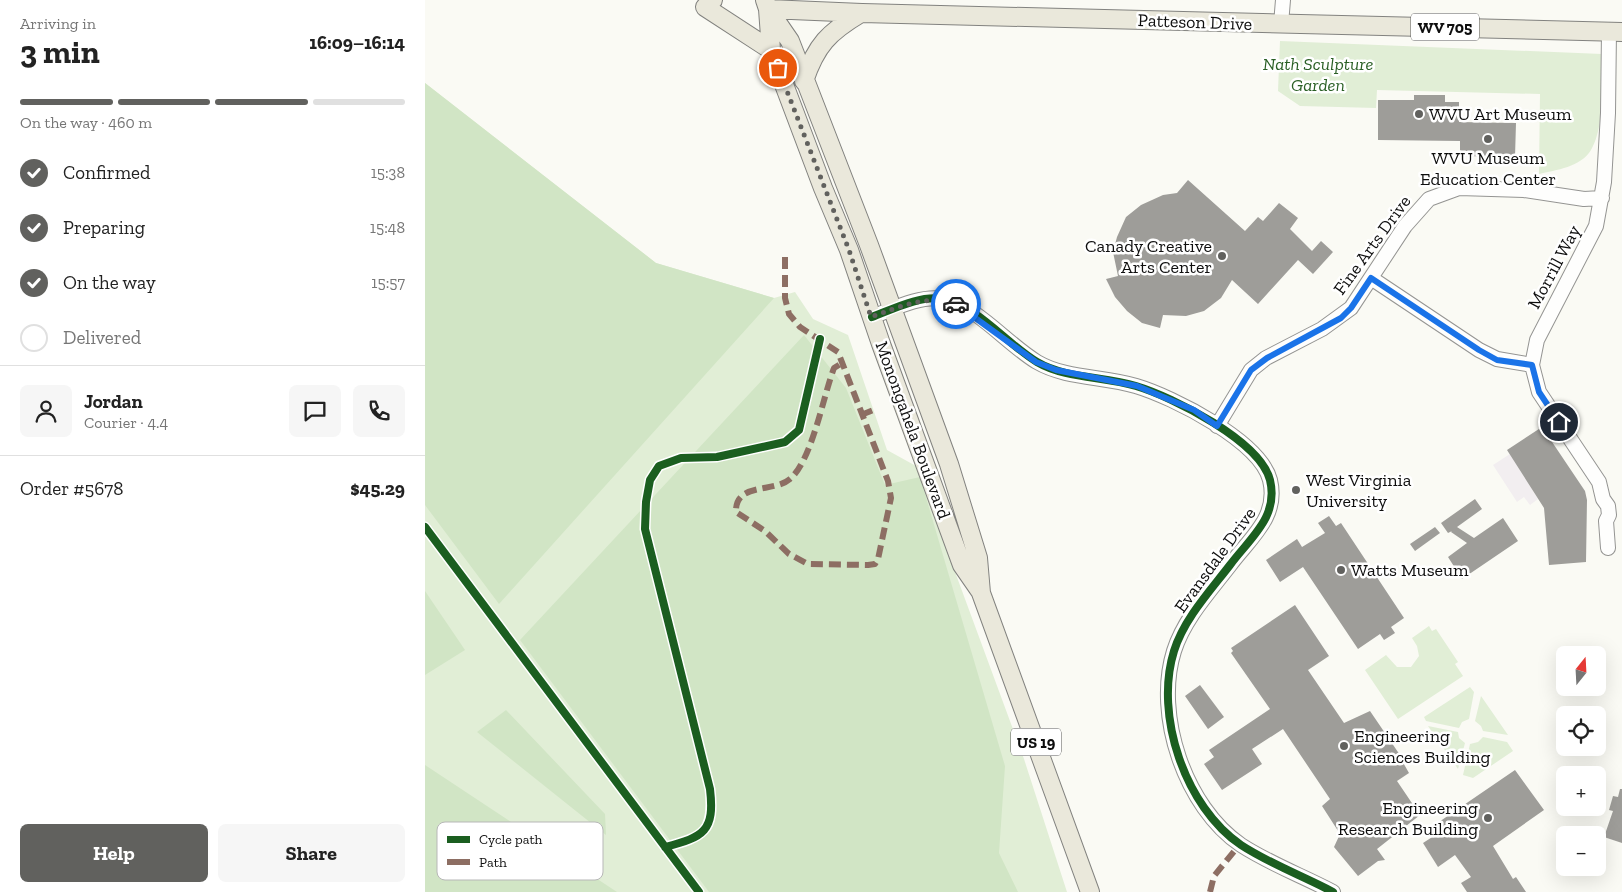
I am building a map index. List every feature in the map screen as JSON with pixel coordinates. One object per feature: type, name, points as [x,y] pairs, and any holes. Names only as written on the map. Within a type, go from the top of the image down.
[{"type":"main road","points":[[713,0],[705,7],[771,50]]},
{"type":"main road","points":[[834,0],[862,13]]},
{"type":"main road","name":"Monongahela Boulevard","points":[[766,4],[771,50],[849,250],[871,317],[962,565],[981,593],[1089,892]]},
{"type":"main road","name":"Monongahela Boulevard","points":[[766,4],[790,41],[949,464],[978,558],[981,593]]},
{"type":"main road","name":"Patteson Drive","points":[[766,4],[862,13],[1616,32]]},
{"type":"main road","points":[[804,81],[821,44],[837,28],[862,13]]},
{"type":"street","points":[[1281,24],[1283,0]]},
{"type":"street","name":"Morrill Way","points":[[1608,548],[1606,521],[1601,515],[1603,499],[1599,482],[1539,392],[1532,365],[1537,340],[1597,226],[1616,32]]},
{"type":"street","name":"Fine Arts Drive","points":[[1217,426],[1251,370],[1267,358],[1341,318],[1351,308],[1419,210],[1429,199],[1459,188],[1532,191],[1584,200],[1601,198]]},
{"type":"street","points":[[1371,278],[1497,360],[1532,365]]},
{"type":"street","name":"Evansdale Drive","points":[[871,317],[924,299],[942,299],[958,304],[1036,362],[1056,370],[1137,386],[1194,410],[1255,454],[1266,468],[1272,496],[1266,519],[1197,609],[1174,650],[1168,698],[1175,745],[1183,769],[1194,792],[1208,811],[1239,844],[1333,892]]},
{"type":"shaded area","points":[[1510,454],[1538,499],[1530,505],[1524,497],[1517,502],[1493,465]]},
{"type":"green space","name":"Nath Sculpture Garden","points":[[1280,41],[1602,54],[1602,103],[1599,129],[1587,156],[1568,167],[1539,174],[1540,94],[1377,90],[1376,108],[1300,106],[1278,91]]},
{"type":"green space","points":[[425,83],[656,263],[774,298],[795,292],[813,319],[848,335],[887,450],[916,466],[1024,759],[1067,892],[425,892]]},
{"type":"green space","points":[[425,83],[656,263],[774,298],[499,604],[425,505]]},
{"type":"green space","points":[[804,335],[846,388],[885,485],[920,477],[1005,766],[999,853],[1018,892],[709,892],[520,640]]},
{"type":"green space","points":[[425,591],[465,650],[425,675]]},
{"type":"green space","points":[[1429,626],[1432,631],[1436,629],[1458,662],[1455,664],[1463,676],[1398,719],[1365,670],[1386,655],[1397,667],[1411,667],[1419,656],[1417,646],[1412,638]]},
{"type":"green space","points":[[1470,687],[1474,692],[1469,719],[1462,722],[1459,728],[1426,721],[1424,717]]},
{"type":"green space","points":[[1481,696],[1508,735],[1483,731],[1481,726],[1475,721]]},
{"type":"green space","points":[[506,710],[605,814],[606,835],[603,833],[603,822],[590,822],[477,732]]},
{"type":"green space","points":[[1428,726],[1458,732],[1459,738],[1465,743],[1458,769]]},
{"type":"green space","points":[[1483,737],[1507,742],[1513,751],[1473,778],[1463,775],[1470,744],[1478,742]]},
{"type":"green space","points":[[425,765],[511,822],[437,822],[437,880],[599,880],[617,892],[425,892]]},
{"type":"building","name":"WVU Art Museum","points":[[1414,95],[1445,95],[1445,102],[1459,102],[1459,122],[1516,123],[1515,157],[1460,156],[1460,141],[1378,140],[1378,100],[1414,100]]},
{"type":"building","name":"Canady Creative Arts Center","points":[[1188,180],[1245,231],[1258,217],[1263,221],[1279,203],[1298,218],[1290,229],[1312,251],[1321,241],[1333,252],[1313,274],[1298,260],[1258,304],[1232,280],[1221,298],[1204,311],[1186,316],[1163,315],[1160,328],[1142,323],[1127,311],[1115,297],[1106,279],[1118,276],[1113,252],[1117,237],[1126,217],[1141,205],[1163,195],[1177,193]]},
{"type":"building","points":[[1542,427],[1585,491],[1587,500],[1586,562],[1549,565],[1544,508],[1507,450]]},
{"type":"building","points":[[1475,499],[1482,509],[1457,527],[1474,538],[1503,518],[1518,541],[1462,579],[1448,557],[1467,543],[1452,531],[1448,533],[1441,523]]},
{"type":"building","points":[[1329,516],[1336,526],[1341,523],[1404,618],[1391,627],[1395,633],[1384,640],[1380,634],[1358,649],[1303,567],[1280,582],[1266,560],[1297,539],[1302,547],[1325,533],[1318,523]]},
{"type":"building","points":[[1435,527],[1440,533],[1415,551],[1410,544]]},
{"type":"building","name":"Engineering Sciences Building","points":[[1295,605],[1329,656],[1308,670],[1344,723],[1370,711],[1402,758],[1409,773],[1397,781],[1420,815],[1377,849],[1385,860],[1378,861],[1358,876],[1334,847],[1340,834],[1322,806],[1330,799],[1283,729],[1252,749],[1262,764],[1222,790],[1204,764],[1214,757],[1209,750],[1270,709],[1231,653],[1233,651],[1231,648]]},
{"type":"building","points":[[1200,685],[1224,717],[1208,729],[1185,696]]},
{"type":"building","name":"Engineering Research Building","points":[[1515,770],[1544,810],[1493,846],[1513,879],[1516,877],[1526,892],[1467,892],[1461,883],[1471,877],[1455,855],[1438,867],[1423,843],[1440,832],[1436,824]]},
{"type":"building","points":[[1620,789],[1622,789],[1622,843],[1606,838],[1606,831],[1613,811],[1609,810],[1613,796],[1618,797]]},
{"type":"marked path","points":[[785,257],[785,298],[789,314],[800,327],[838,352],[888,481],[891,498],[878,559],[875,564],[808,564],[789,554],[765,531],[736,512],[737,503],[748,492],[783,483],[790,479],[798,470],[811,443],[834,368],[842,363]]},
{"type":"marked path","points":[[861,415],[876,409]]},
{"type":"marked path","points":[[1210,892],[1214,876],[1240,844]]},
{"type":"cycle path","points":[[872,317],[925,299],[943,299],[955,303],[979,317],[1026,354],[1048,368],[1060,372],[1136,386],[1192,410],[1233,436],[1250,450],[1263,465],[1270,480],[1272,493],[1267,516],[1254,536],[1198,606],[1178,639],[1169,676],[1168,703],[1172,730],[1179,758],[1190,784],[1204,808],[1221,828],[1252,852],[1333,892]]},
{"type":"cycle path","points":[[665,847],[689,840],[704,830],[711,814],[711,803],[710,789],[645,529],[646,502],[650,480],[659,466],[681,458],[717,457],[785,442],[799,430],[820,339]]},
{"type":"cycle path","points":[[425,527],[699,892]]},
{"type":"way so far","points":[[778,68],[823,188],[849,250],[871,317],[924,299],[942,299],[956,304]]},
{"type":"place","name":"WVU Art Museum","points":[[1419,114]]},
{"type":"place","name":"WVU Museum Education Center","points":[[1488,139]]},
{"type":"place","name":"Canady Creative Arts Center","points":[[1222,256]]},
{"type":"place","name":"West Virginia University","points":[[1296,490]]},
{"type":"place","name":"Watts Museum","points":[[1341,570]]},
{"type":"place","name":"Engineering Sciences Building","points":[[1344,746]]},
{"type":"place","name":"Engineering Research Building","points":[[1488,818]]},
{"type":"route","points":[[956,304],[979,318],[1036,362],[1056,370],[1137,386],[1194,410],[1217,426],[1251,370],[1285,347],[1341,318],[1351,308],[1371,278],[1497,360],[1532,365],[1534,380],[1539,392],[1559,422]]}]
